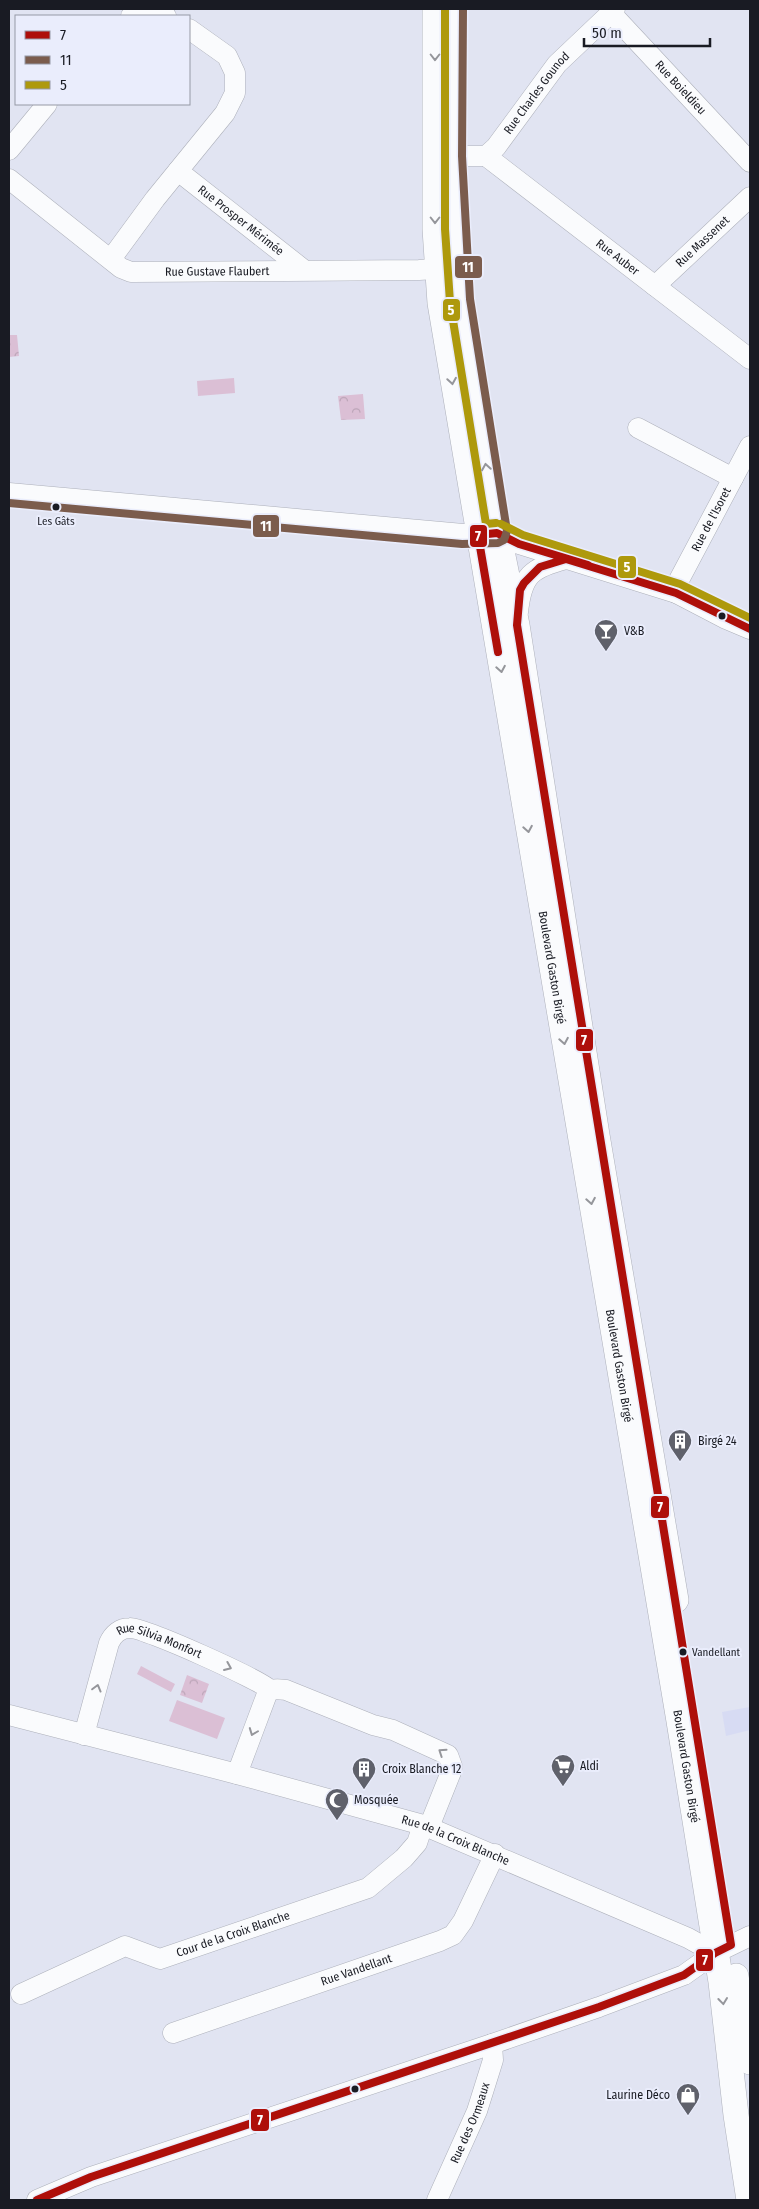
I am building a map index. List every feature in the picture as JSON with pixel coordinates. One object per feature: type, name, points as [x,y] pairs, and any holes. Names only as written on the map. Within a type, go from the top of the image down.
[{"type":"main road","name":"Boulevard Gaston Birgé","points":[[435,9],[435,230],[448,268]]},
{"type":"main road","name":"Boulevard Gaston Birgé","points":[[453,9],[452,156],[448,268],[440,303],[488,534],[678,1715],[732,1945],[749,2200]]},
{"type":"main road","name":"Boulevard Gaston Birgé","points":[[488,534],[517,625],[596,1125],[669,1558],[750,2062]]},
{"type":"street","points":[[152,9],[164,15]]},
{"type":"street","name":"Rue Charles Gounod","points":[[486,156],[496,147],[557,64],[613,11]]},
{"type":"street","name":"Rue Boieldieu","points":[[613,11],[750,162]]},
{"type":"street","points":[[111,258],[231,104],[236,83],[232,64],[227,56],[190,30]]},
{"type":"street","points":[[9,150],[46,105]]},
{"type":"street","points":[[452,156],[486,156]]},
{"type":"street","name":"Rue Auber","points":[[486,156],[750,359]]},
{"type":"street","name":"Rue Prosper Mérimée","points":[[178,171],[304,270]]},
{"type":"street","name":"Rue Gustave Flaubert","points":[[9,179],[122,268],[131,272],[448,268]]},
{"type":"street","name":"Rue Massenet","points":[[655,286],[750,197]]},
{"type":"street","points":[[638,428],[732,478]]},
{"type":"street","name":"Rue de l'Isoret","points":[[676,593],[679,580],[750,446]]},
{"type":"street","points":[[9,493],[488,534],[676,593],[750,629]]},
{"type":"street","points":[[517,625],[520,590],[529,576],[547,564],[566,558]]},
{"type":"street","name":"Rue Silvia Monfort","points":[[84,1735],[109,1643],[115,1634],[124,1628],[135,1628],[248,1676],[267,1686],[270,1690],[286,1690],[373,1725],[394,1730],[448,1755],[452,1766],[451,1772],[426,1826]]},
{"type":"street","points":[[237,1774],[270,1690]]},
{"type":"street","name":"Rue de la Croix Blanche","points":[[9,1715],[237,1774],[426,1826],[688,1938],[732,1945]]},
{"type":"street","name":"Cour de la Croix Blanche","points":[[21,1994],[125,1946],[160,1959],[368,1888],[404,1858],[417,1843],[426,1826]]},
{"type":"street","name":"Rue Vandellant","points":[[173,2033],[453,1935],[463,1922],[495,1854]]},
{"type":"street","points":[[37,2200],[91,2177],[492,2044],[684,1975],[732,1945]]},
{"type":"street","name":"Rue des Ormeaux","points":[[437,2200],[477,2110],[494,2060],[492,2044]]},
{"type":"shaded area","points":[[750,1707],[750,1730],[726,1736],[722,1712]]},
{"type":"green space","points":[[9,335],[17,335],[19,356],[9,357]]},
{"type":"green space","points":[[234,378],[235,393],[198,396],[197,381]]},
{"type":"green space","points":[[363,394],[365,419],[341,420],[338,396]]},
{"type":"green space","points":[[141,1666],[175,1684],[171,1692],[137,1674]]},
{"type":"green space","points":[[187,1675],[209,1684],[202,1703],[180,1695]]},
{"type":"green space","points":[[177,1700],[225,1718],[217,1739],[169,1721]]},
{"type":"transit line","name":"5","points":[[445,9],[445,229],[450,302],[486,524],[496,523]]},
{"type":"transit line","name":"11","points":[[9,503],[462,544],[498,543],[504,540],[507,531],[470,299],[462,156],[463,9]]},
{"type":"transit line","name":"5","points":[[501,524],[523,535],[680,584],[750,618]]},
{"type":"transit line","name":"7","points":[[498,652],[478,535],[497,533],[519,544],[588,565]]},
{"type":"transit line","name":"7","points":[[37,2200],[91,2177],[599,2007],[684,1975],[715,1953],[731,1945],[517,625],[520,590],[524,583],[540,567],[566,559],[676,593],[750,629]]},
{"type":"place","name":"Les Gâts","points":[[56,507]]},
{"type":"place","name":"V&B","points":[[606,652]]},
{"type":"place","name":"Birgé 24","points":[[680,1462]]},
{"type":"place","name":"Vandellant","points":[[683,1652]]},
{"type":"place","name":"Aldi","points":[[563,1787]]},
{"type":"place","name":"Croix Blanche 12","points":[[364,1790]]},
{"type":"place","name":"Mosquée","points":[[337,1821]]},
{"type":"place","name":"Laurine Déco","points":[[688,2116]]}]
